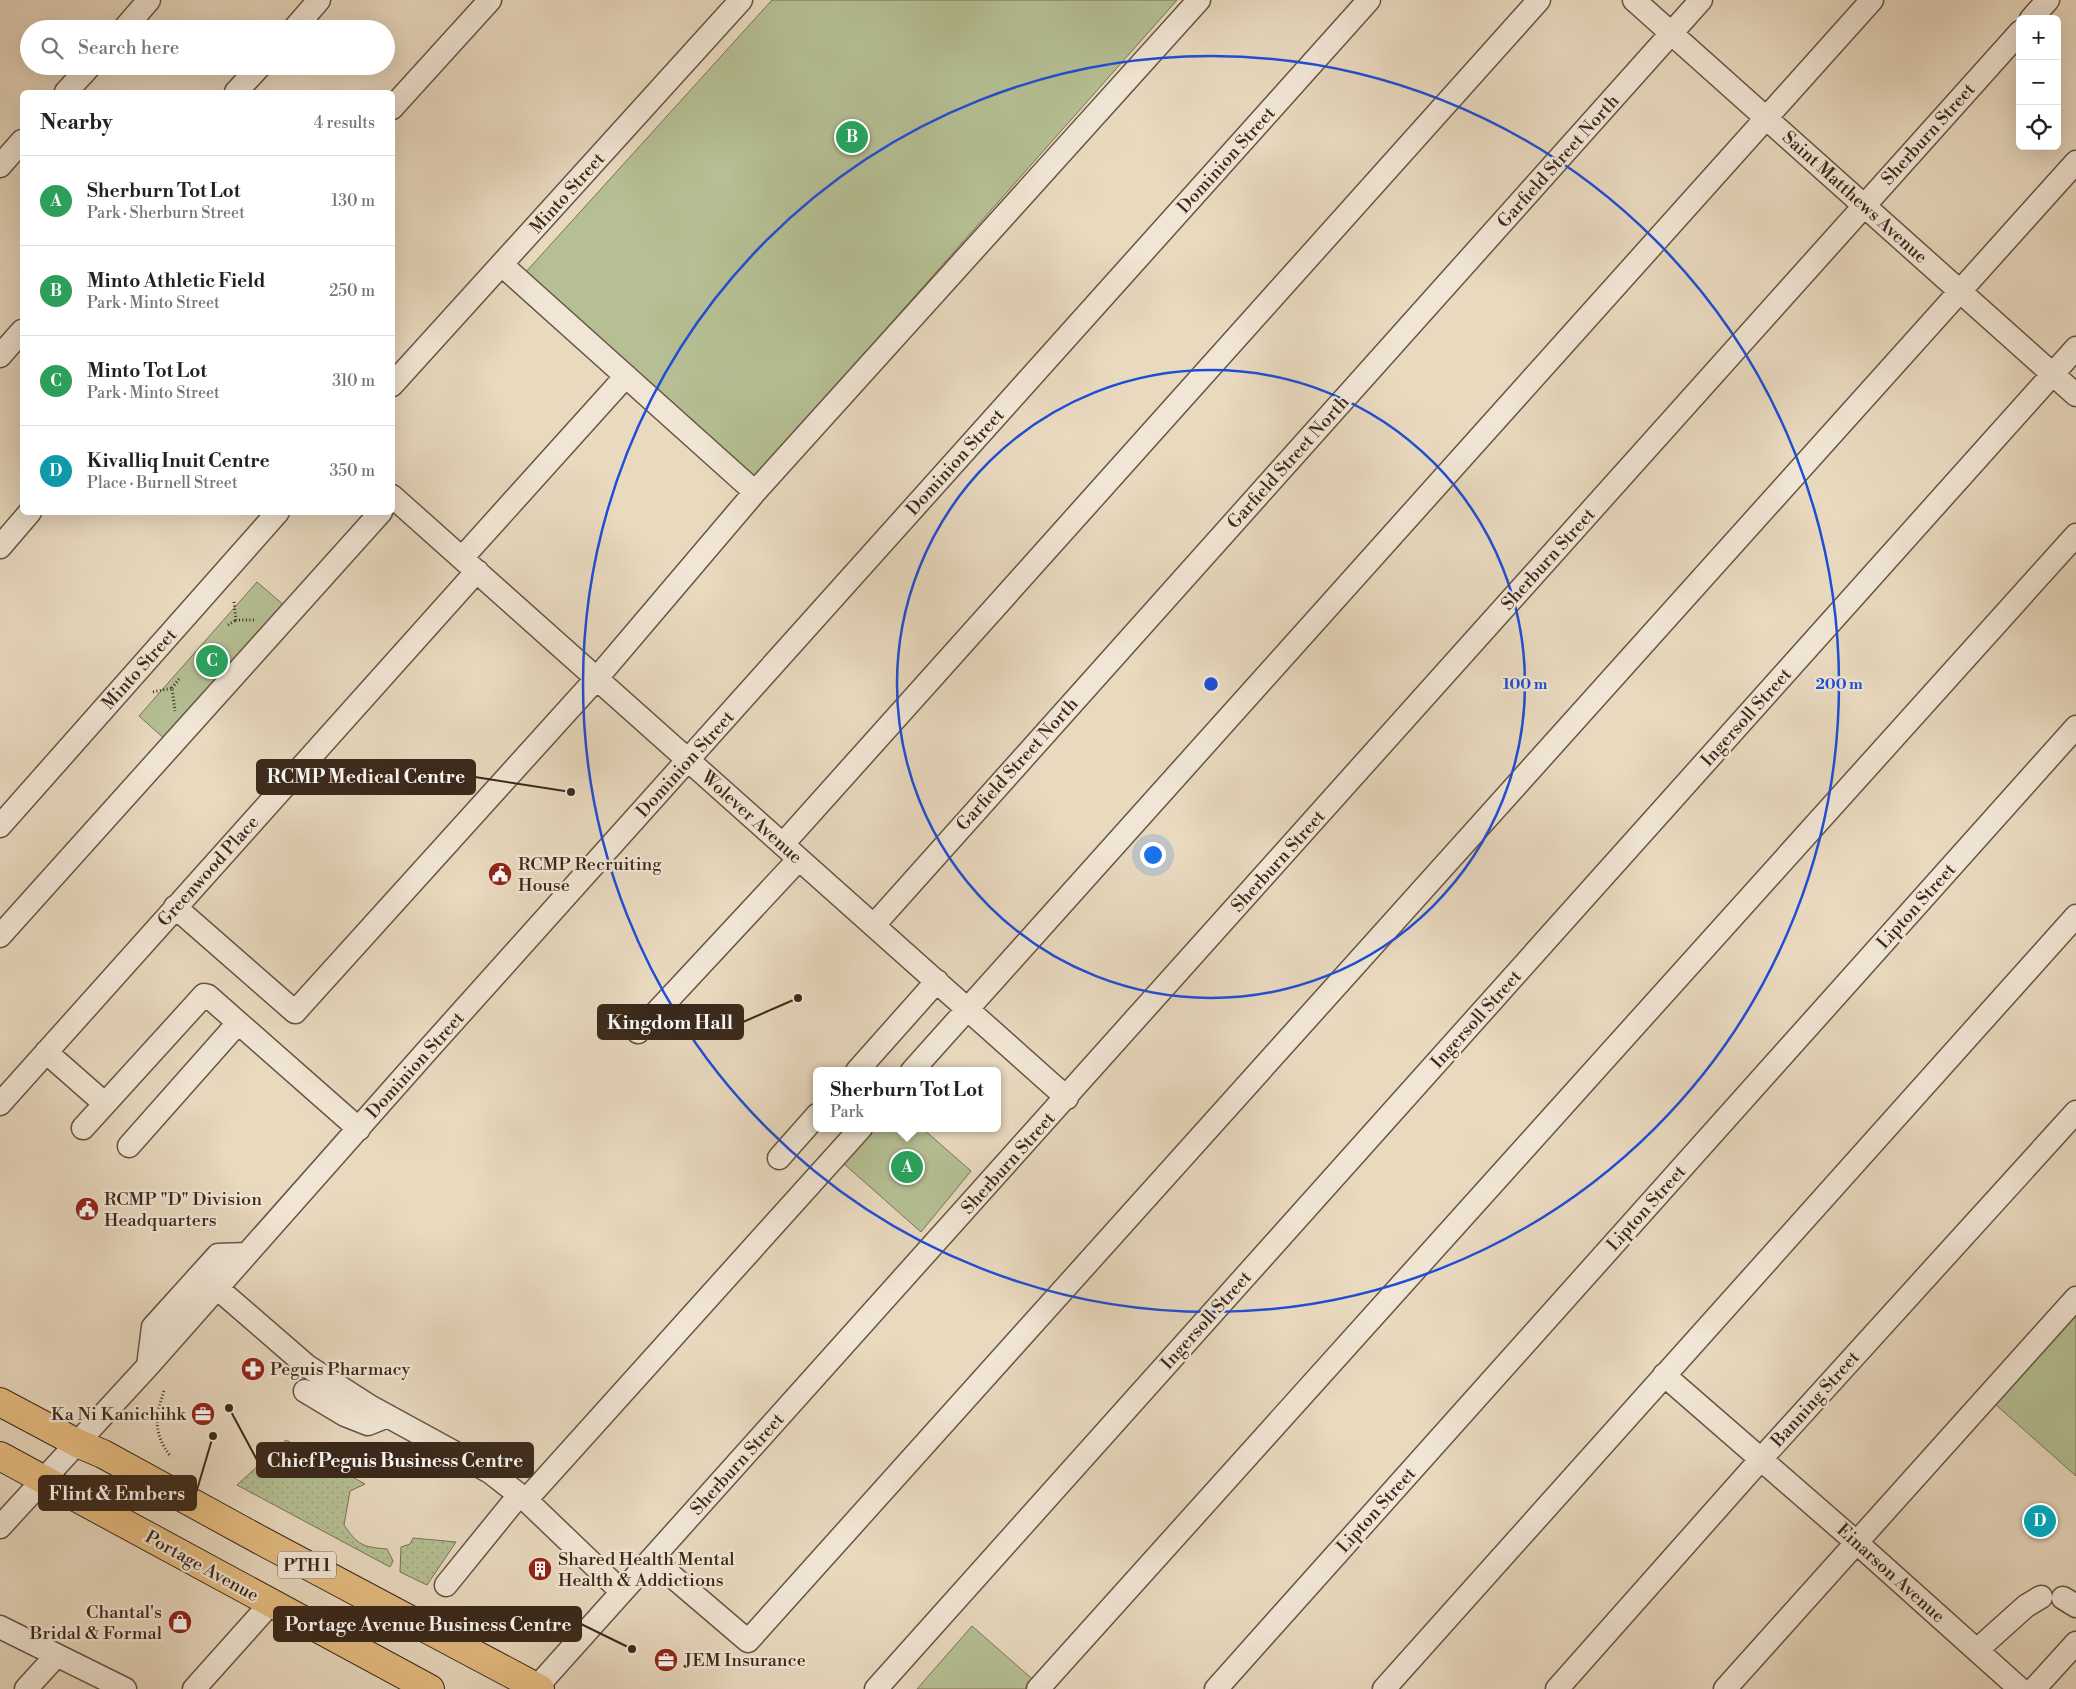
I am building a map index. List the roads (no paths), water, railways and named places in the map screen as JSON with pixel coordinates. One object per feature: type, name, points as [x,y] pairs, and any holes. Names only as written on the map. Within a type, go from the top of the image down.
[{"type":"highway","name":"PTH 1","points":[[0,1402],[77,1443],[104,1454],[537,1688]]},
{"type":"highway","name":"Portage Avenue","points":[[0,1456],[430,1689]]},
{"type":"street","points":[[132,20],[150,0]]},
{"type":"street","points":[[302,20],[319,0]]},
{"type":"street","points":[[395,105],[490,0]]},
{"type":"street","name":"Minto Street","points":[[395,382],[740,0]]},
{"type":"street","points":[[175,908],[295,1012],[596,678],[755,492],[1199,0]]},
{"type":"street","name":"Dominion Street","points":[[0,1527],[148,1366],[688,760],[1370,0]]},
{"type":"street","points":[[638,1032],[791,852],[1539,0]]},
{"type":"street","name":"Saint Matthews Avenue","points":[[1634,0],[2076,395]]},
{"type":"street","name":"Garfield Street North","points":[[874,925],[1702,0]]},
{"type":"street","points":[[916,1067],[1872,0]]},
{"type":"street","points":[[2035,15],[2048,0]]},
{"type":"street","name":"Sherburn Street","points":[[537,1688],[2016,36]]},
{"type":"street","points":[[68,90],[82,75]]},
{"type":"street","points":[[238,90],[252,75]]},
{"type":"street","points":[[652,1559],[746,1648],[2076,162]]},
{"type":"street","points":[[502,265],[755,492]]},
{"type":"street","points":[[0,356],[20,333]]},
{"type":"street","name":"Ingersoll Street","points":[[876,1689],[2076,348]]},
{"type":"street","name":"Greenwood Place","points":[[0,1104],[175,908],[469,564],[626,376]]},
{"type":"street","name":"Wolever Avenue","points":[[395,505],[469,564],[1067,1098]]},
{"type":"street","points":[[0,547],[27,515]]},
{"type":"street","name":"Minto Street","points":[[0,826],[275,515]]},
{"type":"street","points":[[0,936],[378,515]]},
{"type":"street","points":[[1038,1689],[2076,536]]},
{"type":"street","name":"Lipton Street","points":[[1216,1689],[2076,727]]},
{"type":"street","points":[[1384,1689],[2076,916]]},
{"type":"street","points":[[861,1067],[937,981]]},
{"type":"street","points":[[83,1128],[201,997],[208,996],[359,1129]]},
{"type":"street","points":[[129,1146],[238,1023]]},
{"type":"street","points":[[46,1052],[104,1104]]},
{"type":"street","name":"Banning Street","points":[[1558,1689],[1761,1459],[2076,1112]]},
{"type":"street","points":[[779,1158],[813,1120]]},
{"type":"street","points":[[446,1585],[523,1497],[857,1132]]},
{"type":"street","points":[[148,1366],[153,1327],[218,1255],[247,1254]]},
{"type":"street","points":[[217,1288],[307,1366],[388,1416],[490,1472],[523,1497],[622,1592]]},
{"type":"street","points":[[1725,1689],[2076,1298]]},
{"type":"street","name":"Einarson Avenue","points":[[1664,1376],[1856,1542],[2020,1689]]},
{"type":"street","points":[[306,1391],[345,1414],[368,1424],[388,1416]]},
{"type":"street","points":[[1977,1650],[2026,1606],[2040,1597]]},
{"type":"street","points":[[194,1689],[270,1604]]},
{"type":"street","points":[[0,1627],[125,1689]]},
{"type":"street","points":[[2034,1689],[2076,1643]]},
{"type":"street","points":[[26,1689],[56,1656]]},
{"type":"place","name":"Minto Athletic Field","points":[[852,137]]},
{"type":"place","name":"Minto Tot Lot","points":[[212,661]]},
{"type":"place","name":"RCMP Medical Centre","points":[[571,792]]},
{"type":"place","name":"RCMP Recruiting House","points":[[500,874]]},
{"type":"place","name":"Kingdom Hall","points":[[798,998]]},
{"type":"place","name":"Sherburn Tot Lot","points":[[907,1167]]},
{"type":"place","name":"RCMP \"D\" Division Headquarters","points":[[87,1209]]},
{"type":"place","name":"Peguis Pharmacy","points":[[253,1369]]},
{"type":"place","name":"Chief Peguis Business Centre","points":[[229,1408]]},
{"type":"place","name":"Ka Ni Kanichihk","points":[[203,1414]]},
{"type":"place","name":"Flint & Embers","points":[[213,1436]]},
{"type":"place","name":"Kivalliq Inuit Centre","points":[[2040,1521]]},
{"type":"place","name":"Shared Health Mental Health & Addictions","points":[[540,1569]]},
{"type":"place","name":"Chantal's Bridal & Formal","points":[[180,1622]]},
{"type":"place","name":"Portage Avenue Business Centre","points":[[632,1649]]},
{"type":"place","name":"JEM Insurance","points":[[666,1660]]}]
